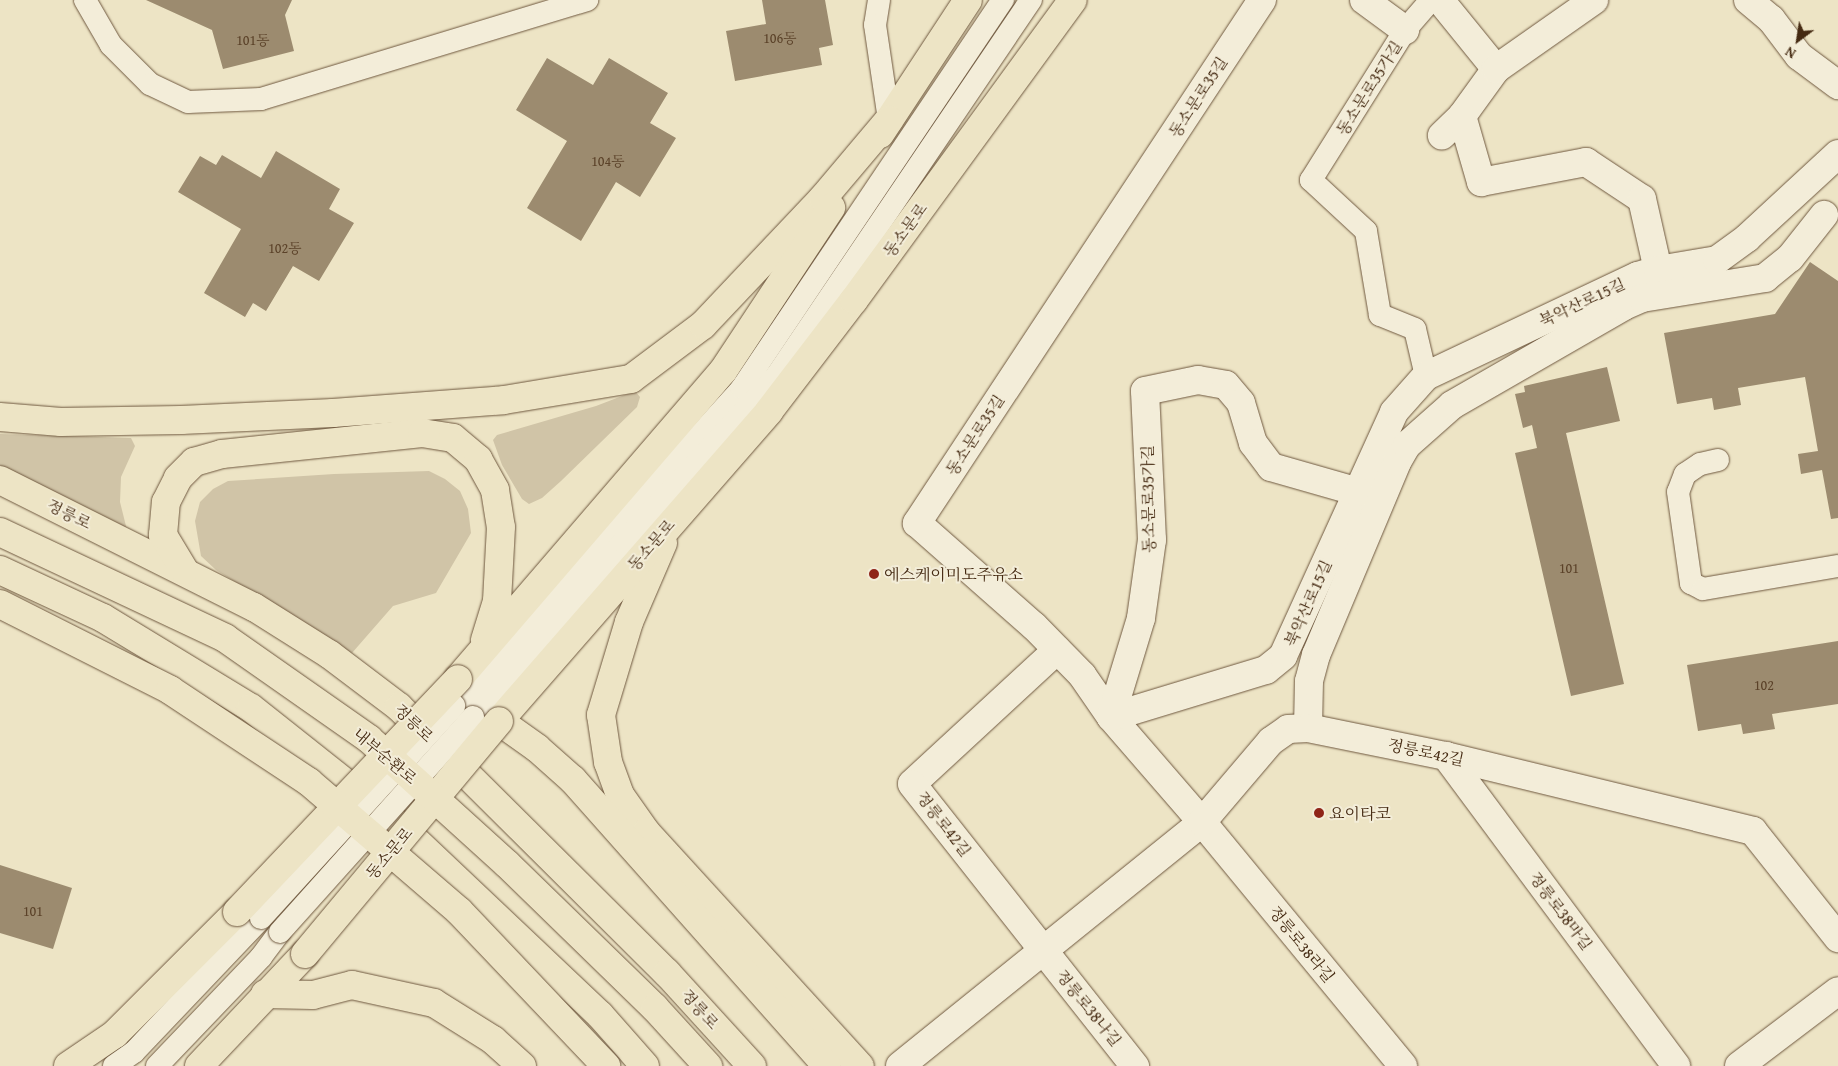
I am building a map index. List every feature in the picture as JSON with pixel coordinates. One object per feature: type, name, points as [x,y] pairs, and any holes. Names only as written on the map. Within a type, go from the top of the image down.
[{"type":"main road","name":"동소문로","points":[[199,1066],[305,954],[475,715],[676,516],[769,411],[854,300],[1073,0]]},
{"type":"main road","points":[[68,1066],[115,1034],[249,915],[458,678],[723,371],[961,11]]},
{"type":"main road","points":[[0,417],[61,422],[181,420],[333,413],[504,400],[631,379],[703,325],[823,198],[889,120]]},
{"type":"main road","points":[[184,570],[162,535],[166,502],[178,478],[194,462],[222,454],[422,433],[453,438],[478,459],[495,490],[501,527],[497,601],[482,649]]},
{"type":"main road","name":"정릉로","points":[[0,480],[184,570],[254,607],[329,654],[399,707],[667,972],[752,1066]]},
{"type":"main road","points":[[676,516],[629,622],[603,706],[601,715],[608,762],[620,796],[646,832],[860,1066]]},
{"type":"main road","name":"내부순환로","points":[[0,532],[225,638],[369,739],[514,871],[655,1008],[708,1066]]},
{"type":"main road","points":[[0,570],[103,618],[252,708],[400,826],[600,1014],[645,1066]]},
{"type":"main road","points":[[0,604],[170,690],[309,782],[459,910],[606,1066]]},
{"type":"main road","points":[[475,715],[537,748],[573,780],[827,1066]]},
{"type":"main road","points":[[257,1003],[313,995],[352,985],[434,1003],[493,1040],[522,1066]]},
{"type":"street","name":"동소문로35길","points":[[1202,822],[1111,717],[1082,675],[1034,626],[917,523],[1262,0]]},
{"type":"street","points":[[1364,0],[1406,30]]},
{"type":"street","points":[[1440,0],[1496,70]]},
{"type":"street","points":[[1442,135],[1462,116],[1496,70],[1594,0]]},
{"type":"street","points":[[1748,0],[1768,15],[1799,56],[1838,85]]},
{"type":"street","points":[[1462,116],[1481,182],[1586,162],[1642,199],[1658,270]]},
{"type":"street","name":"북악산로15길","points":[[1111,717],[1266,670],[1278,662],[1287,651],[1394,412],[1426,376],[1638,276],[1658,270],[1717,260],[1747,238],[1838,154]]},
{"type":"street","points":[[1308,728],[1309,681],[1316,655],[1397,462],[1413,440],[1452,405],[1632,302],[1765,278],[1790,258],[1831,209]]},
{"type":"street","name":"북악산로15길","points":[[1701,264],[1747,264],[1769,256],[1831,209]]},
{"type":"street","name":"동소문로35가길","points":[[1111,717],[1141,618],[1152,540],[1145,391],[1198,380],[1226,385],[1241,403],[1254,443],[1271,467],[1359,492]]},
{"type":"street","name":"정릉로42길","points":[[1042,950],[912,784],[1057,650]]},
{"type":"street","name":"정릉로42길","points":[[900,1066],[1202,822],[1271,741],[1288,729],[1308,728],[1446,756],[1753,831],[1838,938]]},
{"type":"street","name":"정릉로38마길","points":[[1446,756],[1676,1066]]},
{"type":"street","name":"정릉로38라길","points":[[1202,822],[1403,1066]]},
{"type":"street","name":"정릉로38나길","points":[[1042,950],[1135,1066]]},
{"type":"street","points":[[1739,1066],[1838,991]]},
{"type":"lane","points":[[85,0],[110,45],[150,84],[188,102],[261,99],[587,0]]},
{"type":"lane","points":[[878,0],[875,25],[889,120]]},
{"type":"lane","points":[[114,1066],[134,1052],[249,915],[475,715],[742,388],[1003,0]]},
{"type":"lane","points":[[157,1066],[260,957],[280,932],[475,715],[623,542],[777,374],[1031,0]]},
{"type":"lane","name":"동소문로35가길","points":[[1426,376],[1416,329],[1380,315],[1366,231],[1311,180],[1406,30],[1431,0]]},
{"type":"lane","points":[[921,122],[961,11]]},
{"type":"lane","points":[[791,382],[802,338]]},
{"type":"lane","points":[[1718,460],[1700,464],[1685,474],[1678,492],[1692,583],[1703,589],[1838,566]]},
{"type":"shaded area","points":[[635,391],[640,397],[637,407],[561,481],[542,498],[529,504],[522,499],[502,465],[493,440],[497,435],[596,406]]},
{"type":"shaded area","points":[[0,434],[131,438],[135,446],[121,477],[120,502],[127,530],[120,535],[0,465]]},
{"type":"shaded area","points":[[429,471],[445,479],[460,491],[468,509],[471,533],[436,593],[393,606],[352,653],[216,570],[201,556],[195,521],[200,502],[213,489],[228,481],[334,474]]},
{"type":"building","points":[[146,0],[292,0],[285,15],[294,51],[223,69],[212,30]]},
{"type":"building","points":[[762,0],[825,0],[833,45],[819,48],[822,65],[735,81],[726,31],[766,24]]},
{"type":"building","points":[[547,58],[593,85],[609,58],[668,93],[650,123],[676,138],[640,197],[616,182],[581,241],[527,208],[567,141],[516,110]]},
{"type":"building","points":[[276,151],[340,189],[329,209],[354,223],[319,281],[293,266],[266,311],[253,303],[245,317],[204,293],[241,229],[178,192],[200,156],[216,165],[222,155],[261,178]]},
{"type":"building","points":[[1810,262],[1838,281],[1838,518],[1831,519],[1822,470],[1801,474],[1798,454],[1818,451],[1805,377],[1738,388],[1741,405],[1714,410],[1712,398],[1677,404],[1664,333],[1775,314]]},
{"type":"building","points":[[1607,367],[1620,421],[1566,433],[1624,684],[1571,696],[1515,453],[1537,448],[1532,425],[1523,428],[1515,394],[1525,392],[1524,386]]},
{"type":"building","points":[[1838,641],[1838,704],[1772,714],[1775,729],[1743,734],[1741,724],[1698,731],[1687,665]]},
{"type":"building","points":[[0,865],[72,888],[53,949],[0,933]]},
{"type":"place","name":"에스케이미도주유소","points":[[874,574]]},
{"type":"place","name":"요이타코","points":[[1319,813]]}]
